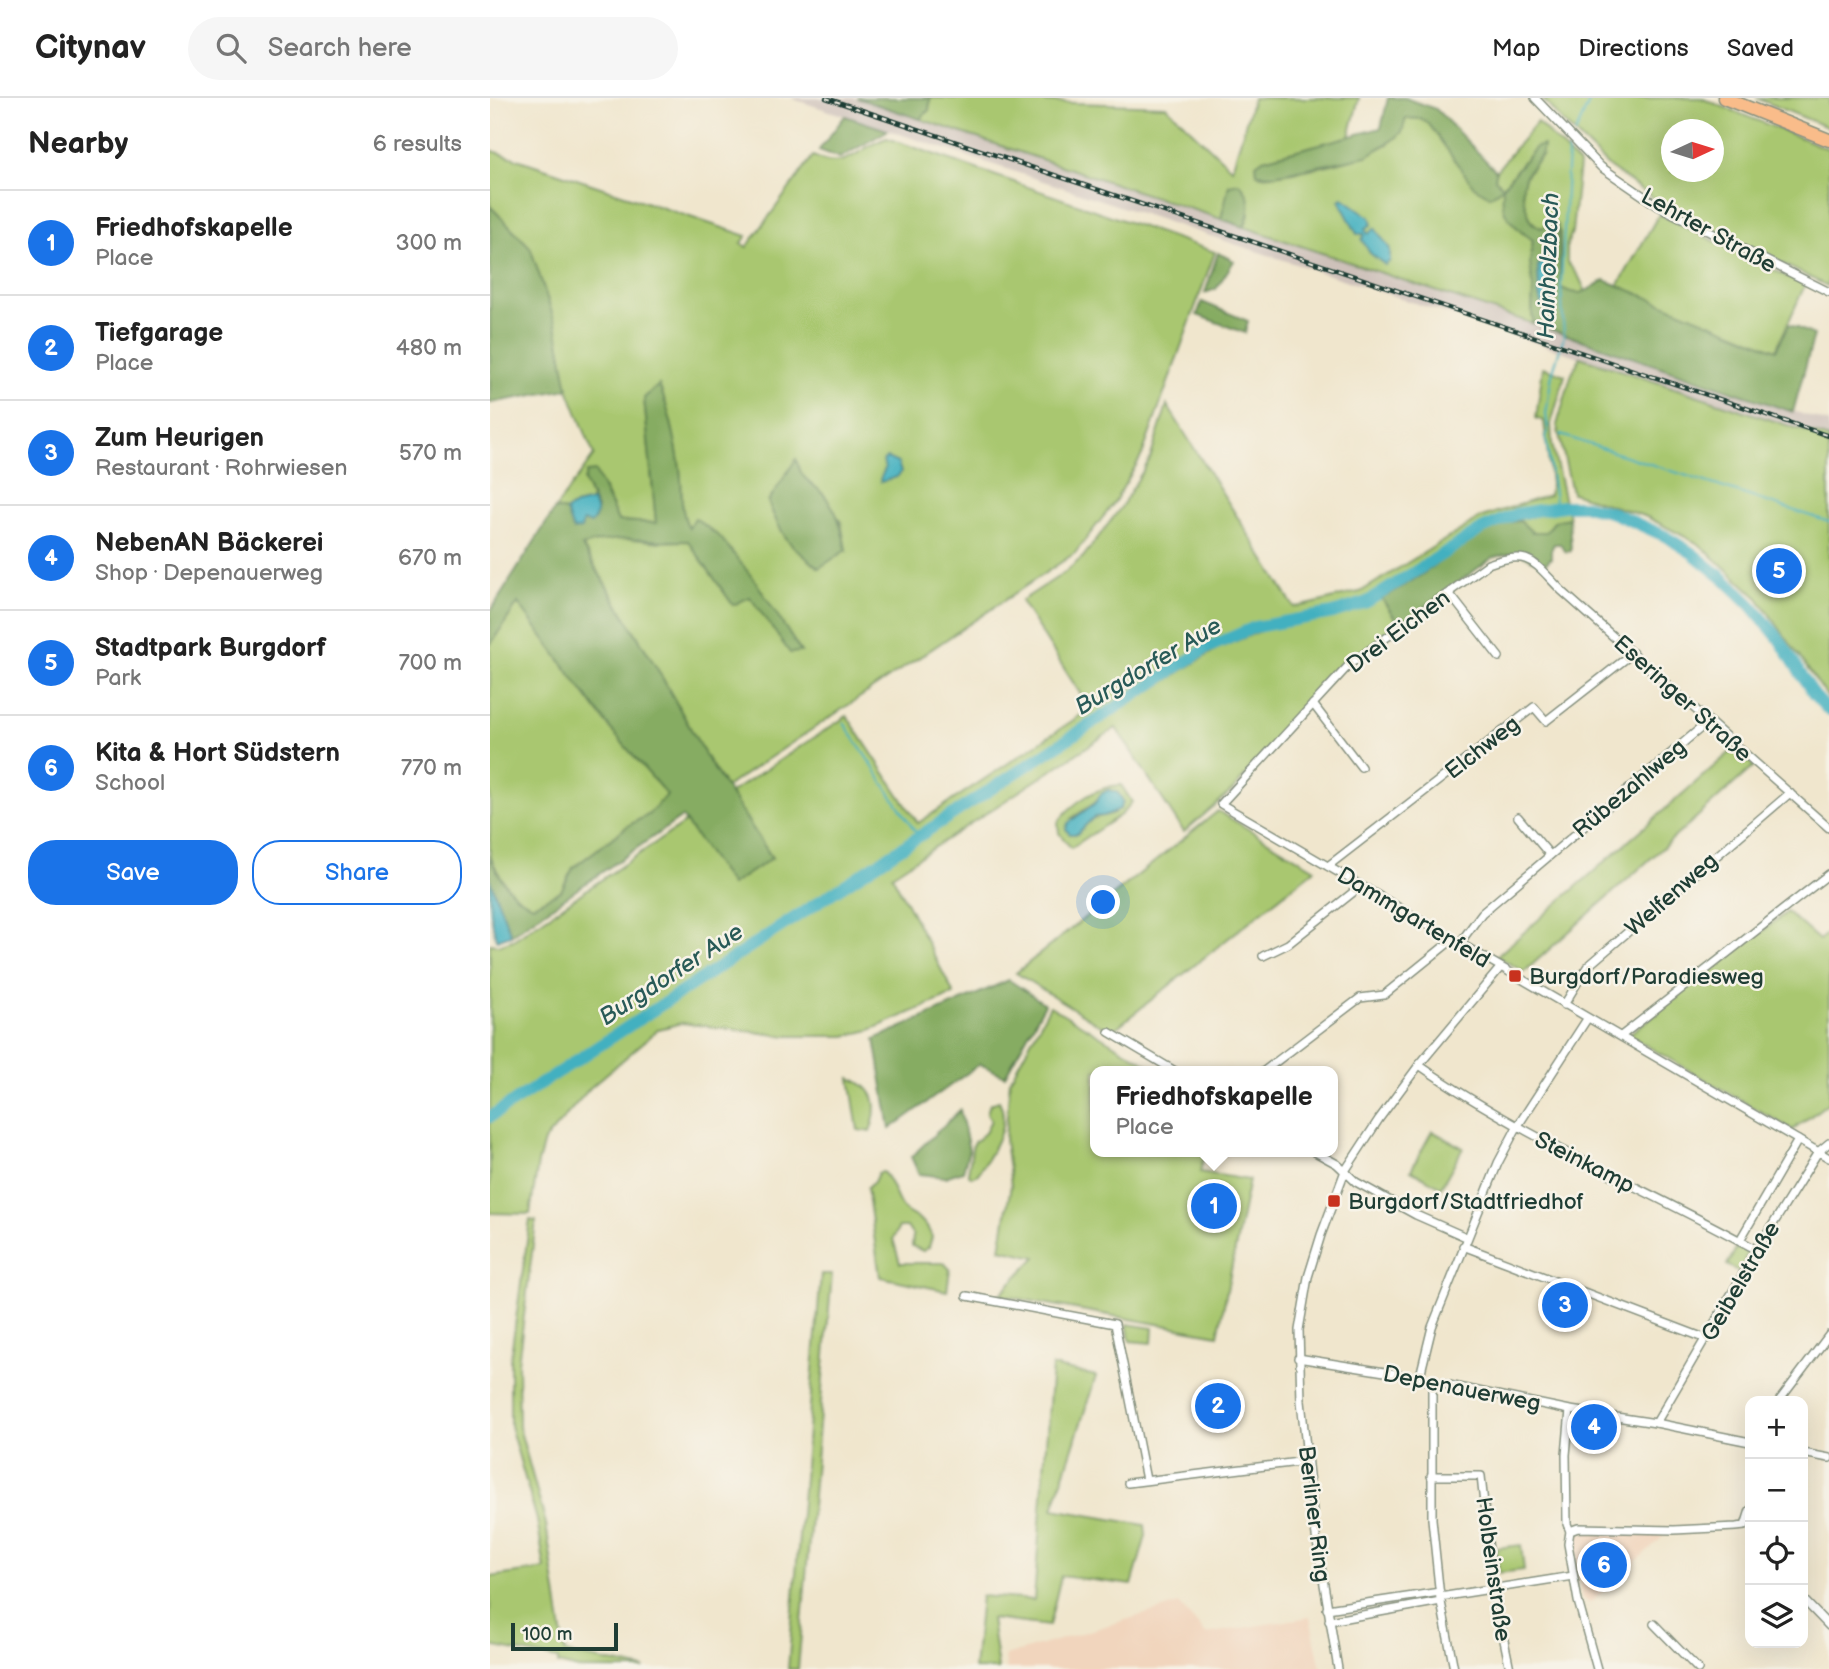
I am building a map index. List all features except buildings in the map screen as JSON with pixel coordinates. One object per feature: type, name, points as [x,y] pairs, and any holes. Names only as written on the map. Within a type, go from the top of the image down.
[{"type":"main road","points":[[1724,98],[1829,140]]},
{"type":"street","name":"Lehrter Straße","points":[[1535,98],[1601,166],[1658,206],[1829,292]]},
{"type":"street","name":"Drei Eichen","points":[[1222,804],[1350,664],[1488,564],[1510,556],[1525,558],[1537,566]]},
{"type":"street","name":"Eseringer Straße","points":[[1537,566],[1829,828]]},
{"type":"street","points":[[1449,593],[1499,657]]},
{"type":"street","name":"Elchweg","points":[[1328,866],[1534,707],[1546,721],[1633,653]]},
{"type":"street","points":[[1313,704],[1362,767]]},
{"type":"street","name":"Rübezahlweg","points":[[1271,1066],[1360,998],[1384,995],[1455,942],[1482,913],[1709,721]]},
{"type":"street","name":"Welfenweg","points":[[1563,1005],[1587,967],[1790,793]]},
{"type":"street","name":"Dammgartenfeld","points":[[1222,804],[1829,1158]]},
{"type":"street","name":"Rübezahlweg","points":[[1518,817],[1549,855]]},
{"type":"street","points":[[1621,1036],[1829,874]]},
{"type":"street","points":[[1263,956],[1288,944],[1361,886]]},
{"type":"street","name":"Berliner Ring","points":[[1338,1669],[1315,1530],[1298,1358],[1298,1330],[1308,1277],[1345,1171],[1419,1065],[1500,968]]},
{"type":"street","points":[[1419,1380],[1432,1326],[1498,1163],[1517,1127],[1587,1019]]},
{"type":"street","points":[[1109,1032],[1167,1066]]},
{"type":"street","name":"Steinkamp","points":[[1419,1065],[1517,1127],[1757,1250]]},
{"type":"street","name":"Geibelstraße","points":[[1740,1240],[1798,1140]]},
{"type":"street","name":"Geibelstraße","points":[[1656,1423],[1757,1250],[1818,1152],[1829,1143]]},
{"type":"street","points":[[1323,1157],[1345,1171],[1356,1182],[1416,1215],[1466,1237]]},
{"type":"street","points":[[1463,1246],[1707,1339]]},
{"type":"street","points":[[967,1296],[1115,1324],[1146,1480]]},
{"type":"street","points":[[1783,1396],[1829,1335]]},
{"type":"street","name":"Depenauerweg","points":[[1298,1358],[1391,1373],[1570,1410],[1656,1423],[1745,1441]]},
{"type":"street","points":[[1432,1383],[1433,1532],[1440,1597],[1454,1669]]},
{"type":"street","points":[[1570,1410],[1565,1489],[1567,1524],[1570,1531],[1568,1544],[1584,1626],[1597,1669]]},
{"type":"street","points":[[1808,1454],[1829,1458]]},
{"type":"street","points":[[1128,1483],[1307,1461]]},
{"type":"street","name":"Holbeinstraße","points":[[1431,1476],[1481,1476],[1493,1588],[1510,1669]]},
{"type":"street","points":[[1570,1531],[1578,1528],[1674,1530],[1736,1527],[1745,1526],[1746,1522]]},
{"type":"street","points":[[1329,1620],[1440,1597],[1573,1576]]},
{"type":"street","points":[[1327,1609],[1440,1597]]},
{"type":"street","points":[[1808,1605],[1829,1626]]},
{"type":"street","points":[[1654,1624],[1698,1669]]},
{"type":"shaded area","points":[[790,98],[864,100],[1829,423],[1829,439]]},
{"type":"shaded area","points":[[1669,1531],[1590,1603],[1582,1598],[1572,1532]]},
{"type":"shaded area","points":[[1179,1604],[1206,1634],[1310,1617],[1321,1669],[1007,1669],[1005,1656]]},
{"type":"green space","points":[[857,98],[930,98],[929,110],[920,119]]},
{"type":"green space","points":[[930,98],[1045,98],[1045,102],[1166,106],[1232,169],[1253,98],[1359,98],[1349,137],[1263,159],[1260,176],[1293,172],[1356,158],[1390,142],[1400,133],[1406,118],[1420,119],[1428,123],[1495,179],[1496,171],[1537,122],[1579,164],[1567,262],[1579,277],[1586,292],[1574,294],[1561,288],[1560,232],[1554,223],[1541,228],[1536,225],[1524,202],[1522,188],[1526,175],[1542,156],[1524,160],[1503,187],[1503,205],[1521,232],[1533,240],[1530,262],[1534,324],[1244,227],[1249,215],[1229,185],[1221,219],[920,119],[929,110]]},
{"type":"green space","points":[[1388,98],[1405,98],[1436,109],[1496,171],[1495,179],[1503,186],[1536,147],[1543,145],[1540,156],[1524,179],[1523,193],[1532,223],[1541,228],[1554,223],[1558,225],[1561,288],[1580,293],[1605,280],[1776,350],[1789,324],[1814,335],[1793,412],[1534,324],[1530,262],[1533,240],[1507,216],[1503,205],[1503,187],[1490,196],[1474,187],[1428,123],[1420,119],[1406,118],[1402,132],[1397,137],[1367,156],[1274,175],[1257,174],[1256,164],[1263,159],[1381,128]]},
{"type":"green space","points":[[1542,98],[1701,98],[1829,149],[1827,286],[1659,202],[1610,168]]},
{"type":"green space","points":[[1756,98],[1829,98],[1829,128]]},
{"type":"green space","points":[[845,116],[887,131],[840,158],[819,150]]},
{"type":"green space","points":[[887,138],[1215,252],[1142,455],[1114,503],[1075,553],[726,787],[582,545],[617,537],[659,542],[688,541],[733,605],[750,596],[790,652],[801,652],[695,519],[689,528],[683,507],[674,437],[659,385],[644,399],[656,523],[618,521],[604,488],[584,481],[592,501],[575,505],[566,511],[555,509],[594,455],[568,389],[556,325],[530,247],[490,206],[490,150],[747,236],[741,244],[747,247],[813,156],[835,162],[852,157]],"holes":[[[796,460],[801,475],[824,495],[841,522],[846,550],[785,479]]]},
{"type":"green space","points":[[1239,183],[1249,198],[1244,227],[1221,219],[1229,185]]},
{"type":"green space","points":[[490,206],[530,247],[556,325],[568,389],[490,403]]},
{"type":"green space","points":[[1659,214],[1805,285],[1776,350],[1618,286]]},
{"type":"green space","points":[[1218,253],[1234,261],[1216,289],[1205,293]]},
{"type":"green space","points":[[1202,302],[1248,321],[1245,333],[1197,315]]},
{"type":"green space","points":[[1580,357],[1829,439],[1829,699],[1758,598],[1699,544],[1647,517],[1572,493],[1557,425],[1571,376]]},
{"type":"green space","points":[[1543,367],[1565,375],[1551,424],[1552,444],[1565,502],[1516,511],[1482,526],[1365,599],[1334,610],[1255,625],[1205,646],[490,1114],[490,944],[498,945],[513,940],[686,822],[731,885],[772,858],[730,793],[847,716],[918,823],[1090,709],[1021,601],[1083,557],[1122,506],[1150,459],[1167,405],[1294,607],[1360,592],[1482,517],[1549,495],[1551,484],[1544,421],[1536,418]]},
{"type":"green space","points":[[659,385],[674,437],[683,507],[689,528],[695,518],[721,538],[756,582],[801,652],[790,653],[750,597],[733,605],[688,541],[622,539],[582,546],[658,670],[708,760],[772,858],[731,885],[682,817],[511,935],[490,880],[490,856],[512,892],[533,905],[561,891],[573,868],[629,825],[648,815],[667,795],[613,732],[518,603],[490,645],[490,612],[555,509],[566,511],[573,530],[583,521],[588,521],[597,509],[584,481],[587,472],[595,471],[618,521],[656,523],[644,398]]},
{"type":"green space","points":[[796,459],[804,476],[832,507],[839,520],[846,550],[819,568],[788,540],[768,502]]},
{"type":"green space","points":[[1567,509],[1569,518],[1555,521],[1546,532],[1532,532],[1520,521],[1510,521]]},
{"type":"green space","points":[[1569,518],[1571,550],[1566,552],[1560,544],[1554,544],[1551,558],[1543,566],[1519,554],[1492,558],[1400,625],[1382,599],[1469,540],[1494,527],[1520,521],[1532,532],[1546,532],[1555,521]]},
{"type":"green space","points":[[1382,599],[1400,625],[1347,661],[1305,704],[1234,789],[1184,832],[1116,728],[892,875],[954,994],[870,1030],[845,1036],[786,1036],[682,1023],[659,1029],[590,1088],[544,1141],[530,1214],[490,1213],[490,1121],[1217,649],[1263,630],[1336,616]]},
{"type":"green space","points":[[518,603],[613,732],[667,795],[648,815],[629,825],[573,868],[561,891],[533,906],[506,886],[490,856],[490,645]]},
{"type":"green space","points":[[1735,748],[1754,766],[1524,972],[1497,956]]},
{"type":"green space","points":[[1121,785],[1132,802],[1122,814],[1071,848],[1059,833],[1058,822],[1070,808],[1086,797]],"holes":[[[1108,790],[1114,813],[1091,819],[1072,818],[1095,803],[1101,794]]]},
{"type":"green space","points":[[1218,811],[1315,869],[1111,1032],[1016,973]]},
{"type":"green space","points":[[1787,912],[1819,940],[1829,932],[1829,1102],[1793,1130],[1628,1035]]},
{"type":"green space","points":[[1009,980],[1045,1004],[1005,1076],[980,1064],[890,1129],[875,1039]]},
{"type":"green space","points":[[1050,1006],[1151,1066],[1090,1066],[1090,1157],[1204,1157],[1200,1172],[1249,1180],[1218,1335],[999,1295],[1036,1257],[1000,1249],[1011,1185],[1005,1140],[1010,1080]]},
{"type":"green space","points":[[850,1078],[866,1088],[874,1100],[875,1115],[870,1132],[858,1130]]},
{"type":"green space","points":[[999,1101],[1003,1120],[998,1139],[978,1174],[971,1177],[968,1173],[973,1143],[985,1133],[991,1120],[987,1113],[990,1104]]},
{"type":"green space","points":[[960,1110],[969,1150],[963,1171],[945,1177],[919,1174],[911,1157]]},
{"type":"green space","points":[[1432,1131],[1463,1148],[1441,1187],[1411,1170]]},
{"type":"green space","points":[[883,1172],[901,1206],[921,1220],[932,1237],[929,1247],[923,1251],[912,1246],[913,1236],[907,1227],[899,1227],[893,1239],[900,1263],[944,1263],[950,1269],[947,1291],[880,1277],[867,1188],[878,1173]]},
{"type":"green space","points":[[530,1220],[536,1221],[518,1363],[519,1427],[546,1524],[565,1653],[645,1669],[579,1669],[558,1664],[558,1659],[490,1646],[490,1577],[545,1569],[537,1520],[510,1426],[510,1361]]},
{"type":"green space","points":[[1739,1244],[1748,1252],[1739,1272],[1727,1265]]},
{"type":"green space","points":[[821,1274],[832,1274],[798,1669],[788,1669]]},
{"type":"green space","points":[[1127,1324],[1153,1328],[1152,1343],[1130,1341]]},
{"type":"green space","points":[[1052,1366],[1096,1376],[1053,1509],[1145,1525],[1146,1536],[1132,1585],[1061,1576],[1049,1626],[991,1619],[998,1669],[974,1669],[981,1596],[1034,1600]]},
{"type":"green space","points":[[1521,1545],[1524,1570],[1499,1573],[1496,1548]]},
{"type":"water","points":[[1343,198],[1370,217],[1372,224],[1365,229],[1368,234],[1375,228],[1390,249],[1390,261],[1385,265],[1370,253],[1362,240],[1364,234],[1357,234],[1339,200]]},
{"type":"water","points":[[1544,262],[1552,263],[1554,306],[1542,306],[1539,295],[1538,266]]},
{"type":"water","points":[[887,458],[898,463],[901,472],[897,477],[881,482],[885,469],[883,461]]},
{"type":"water","points":[[592,501],[596,513],[593,521],[591,524],[583,521],[581,529],[573,530],[566,511],[575,505]]},
{"type":"water","points":[[1108,790],[1120,795],[1123,802],[1120,809],[1094,817],[1077,834],[1070,834],[1066,829],[1068,823]]},
{"type":"water","points":[[490,880],[511,935],[497,940],[490,903]]},
{"type":"waterway","name":"Hainholzbach","points":[[1575,134],[1591,98]]},
{"type":"waterway","name":"Hainholzbach","points":[[1556,508],[1546,438],[1546,414],[1552,374],[1564,336],[1561,288],[1568,150]]},
{"type":"waterway","points":[[1561,435],[1829,522]]},
{"type":"waterway","name":"Burgdorfer Aue","points":[[490,1117],[1207,648],[1255,627],[1333,613],[1367,602],[1482,529],[1516,514],[1563,506],[1586,506],[1613,513],[1665,536],[1692,553],[1751,605],[1779,639],[1814,695],[1829,711]]},
{"type":"waterway","points":[[844,723],[919,837]]},
{"type":"railway","points":[[826,98],[1829,436]]},
{"type":"place","name":"Stadtpark Burgdorf","points":[[1779,571]]},
{"type":"place","name":"Burgdorf/Paradiesweg","points":[[1515,976]]},
{"type":"place","name":"Burgdorf/Stadtfriedhof","points":[[1334,1201]]},
{"type":"place","name":"Friedhofskapelle","points":[[1214,1206]]},
{"type":"place","name":"Zum Heurigen","points":[[1565,1305]]},
{"type":"place","name":"Tiefgarage","points":[[1218,1406]]},
{"type":"place","name":"NebenAN Bäckerei","points":[[1594,1427]]},
{"type":"place","name":"Kita & Hort Südstern","points":[[1604,1565]]}]
